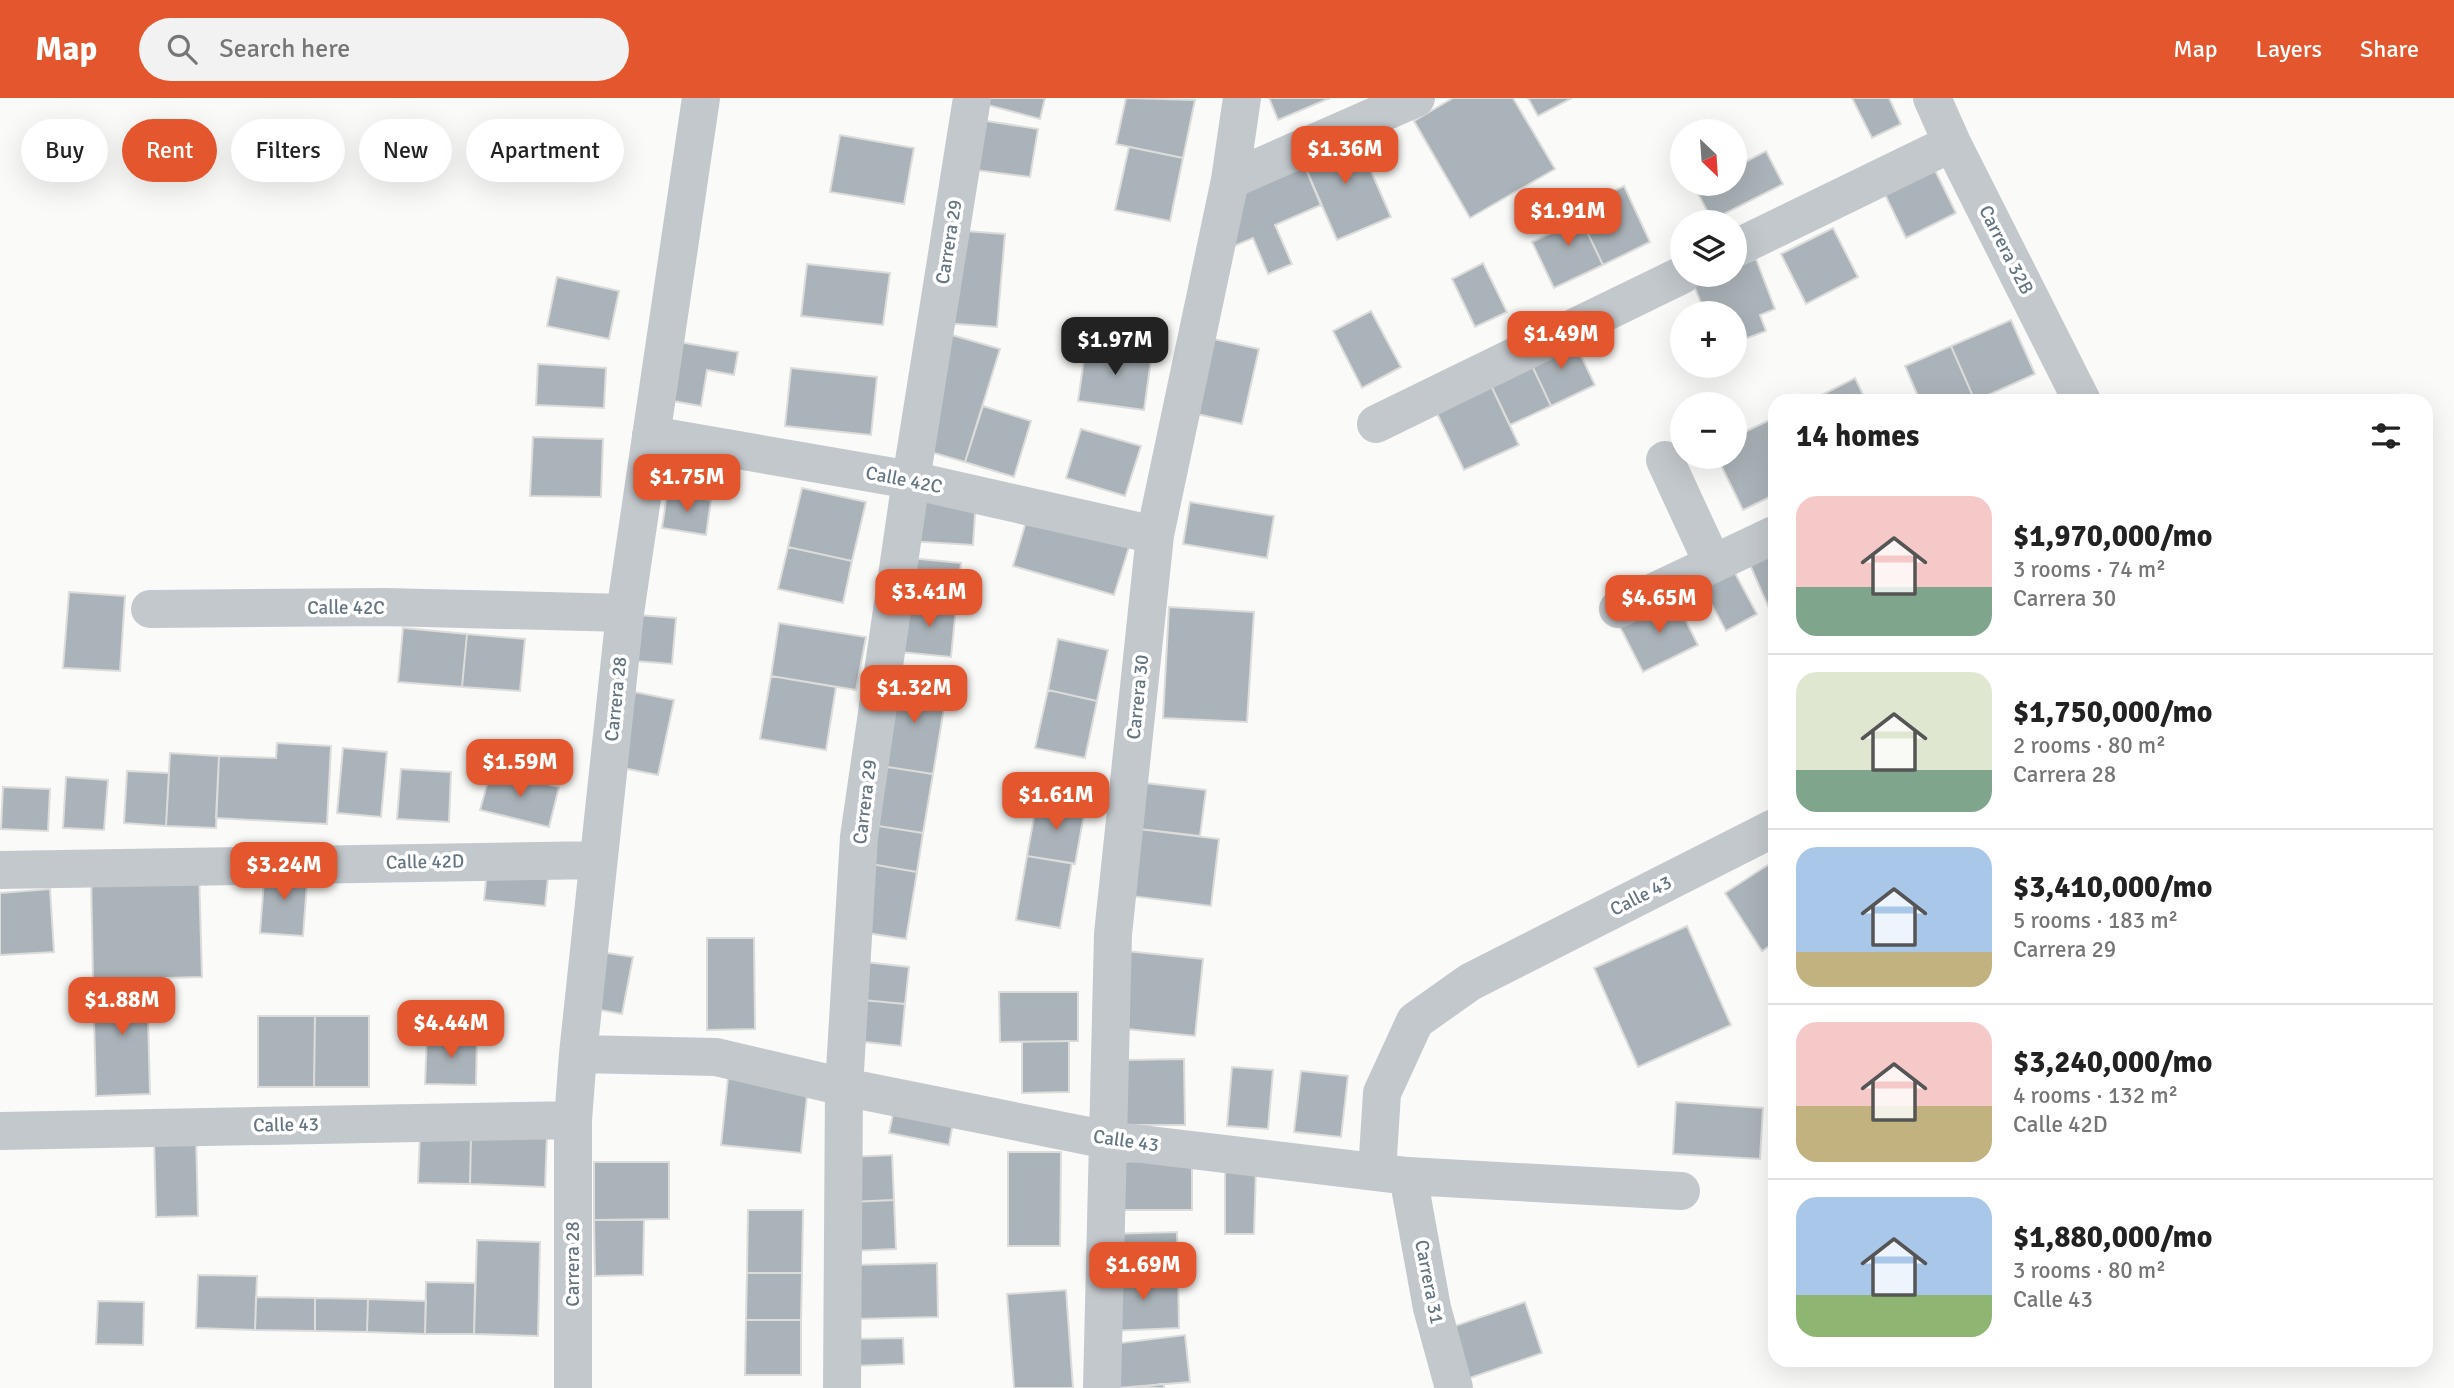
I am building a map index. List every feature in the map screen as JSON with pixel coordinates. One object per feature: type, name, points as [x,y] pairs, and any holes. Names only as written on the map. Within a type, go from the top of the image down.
[{"type":"street","name":"Carrera 28","points":[[573,1388],[573,1120],[578,1054],[625,613],[701,98]]},
{"type":"street","name":"Carrera 29","points":[[842,1388],[844,1087],[859,837],[911,480],[972,98]]},
{"type":"street","name":"Carrera 30","points":[[1102,1388],[1114,933],[1154,535],[1230,180],[1242,98]]},
{"type":"street","points":[[1230,180],[1416,98]]},
{"type":"street","name":"Carrera 32B","points":[[1931,98],[2070,394]]},
{"type":"street","points":[[1747,243],[1952,143]]},
{"type":"street","points":[[1376,424],[1670,281]]},
{"type":"street","name":"Calle 42C","points":[[651,435],[911,480],[1154,535]]},
{"type":"street","points":[[1665,460],[1713,564]]},
{"type":"street","points":[[1618,609],[1768,538]]},
{"type":"street","name":"Calle 42C","points":[[150,609],[386,607],[625,613]]},
{"type":"street","name":"Calle 43","points":[[1471,982],[1768,831]]},
{"type":"street","name":"Calle 42D","points":[[0,870],[598,860]]},
{"type":"street","name":"Carrera 31","points":[[1454,1388],[1393,1174],[1382,1093],[1415,1021],[1471,982]]},
{"type":"street","name":"Calle 43","points":[[578,1054],[716,1057],[844,1087],[1108,1140],[1393,1174],[1681,1191]]},
{"type":"street","name":"Calle 43","points":[[0,1131],[573,1120]]},
{"type":"building","points":[[974,98],[1045,98],[1040,119],[973,101]]},
{"type":"building","points":[[1126,98],[1195,100],[1183,158],[1116,144]]},
{"type":"building","points":[[1269,98],[1330,98],[1278,120]]},
{"type":"building","points":[[1453,98],[1513,98],[1555,169],[1470,218],[1414,121]]},
{"type":"building","points":[[1528,98],[1572,98],[1538,116]]},
{"type":"building","points":[[1852,98],[1889,98],[1901,124],[1872,138]]},
{"type":"building","points":[[974,119],[1038,129],[1030,177],[967,169]]},
{"type":"building","points":[[1354,132],[1391,217],[1337,240],[1300,155]]},
{"type":"building","points":[[840,135],[914,148],[904,204],[830,192]]},
{"type":"building","points":[[1129,147],[1183,158],[1170,221],[1115,210]]},
{"type":"building","points":[[1766,151],[1783,184],[1732,210],[1707,210],[1699,196],[1747,196],[1747,161]]},
{"type":"building","points":[[1300,155],[1321,205],[1275,225],[1292,264],[1268,274],[1253,238],[1234,246],[1231,186]]},
{"type":"building","points":[[1928,156],[1956,213],[1906,238],[1878,180]]},
{"type":"building","points":[[1624,186],[1650,242],[1603,265],[1576,209]]},
{"type":"building","points":[[1570,196],[1603,265],[1554,288],[1532,242],[1566,226],[1555,203]]},
{"type":"building","points":[[1833,228],[1858,277],[1806,304],[1781,254]]},
{"type":"building","points":[[952,230],[1005,234],[997,327],[944,323]]},
{"type":"building","points":[[1756,259],[1775,309],[1760,315],[1766,331],[1747,338],[1747,301],[1700,301],[1695,287],[1747,287],[1747,262]]},
{"type":"building","points":[[1483,263],[1507,312],[1475,327],[1452,279]]},
{"type":"building","points":[[807,264],[890,273],[883,325],[801,316]]},
{"type":"building","points":[[557,277],[619,291],[609,339],[547,326]]},
{"type":"building","points":[[1371,311],[1401,367],[1362,388],[1333,331]]},
{"type":"building","points":[[2011,320],[2035,374],[1991,394],[1972,394],[1951,346]]},
{"type":"building","points":[[952,335],[1000,349],[965,462],[917,448]]},
{"type":"building","points":[[1205,337],[1259,349],[1242,424],[1188,412]]},
{"type":"building","points":[[1572,337],[1595,385],[1551,406],[1528,357]]},
{"type":"building","points":[[673,341],[738,352],[734,375],[707,370],[701,406],[662,399]]},
{"type":"building","points":[[1086,345],[1152,353],[1144,410],[1078,401]]},
{"type":"building","points":[[1951,346],[1972,394],[1917,394],[1905,366]]},
{"type":"building","points":[[1528,357],[1551,406],[1510,425],[1487,377]]},
{"type":"building","points":[[538,364],[606,368],[604,408],[536,405]]},
{"type":"building","points":[[791,368],[877,377],[871,435],[785,426]]},
{"type":"building","points":[[1487,377],[1519,445],[1464,470],[1432,403]]},
{"type":"building","points":[[1855,378],[1863,394],[1824,394]]},
{"type":"building","points":[[983,406],[1031,421],[1014,477],[965,462]]},
{"type":"building","points":[[1768,421],[1768,498],[1743,510],[1723,469],[1747,469],[1747,431]]},
{"type":"building","points":[[1081,429],[1141,446],[1125,496],[1066,478]]},
{"type":"building","points":[[533,437],[603,439],[601,497],[530,496]]},
{"type":"building","points":[[802,488],[866,502],[852,561],[788,547]]},
{"type":"building","points":[[667,494],[711,500],[706,535],[662,528]]},
{"type":"building","points":[[913,495],[976,500],[973,545],[909,541]]},
{"type":"building","points":[[1190,502],[1274,516],[1267,558],[1183,544]]},
{"type":"building","points":[[1028,515],[1130,544],[1114,595],[1013,566]]},
{"type":"building","points":[[1768,541],[1768,606],[1744,551]]},
{"type":"building","points":[[788,547],[852,561],[843,603],[778,589]]},
{"type":"building","points":[[910,558],[961,563],[956,607],[906,602]]},
{"type":"building","points":[[1729,562],[1757,614],[1726,631],[1698,579]]},
{"type":"building","points":[[69,592],[125,596],[120,671],[63,668]]},
{"type":"building","points":[[1674,597],[1698,645],[1643,672],[1619,625]]},
{"type":"building","points":[[906,602],[956,607],[951,657],[901,652]]},
{"type":"building","points":[[1169,607],[1254,612],[1247,722],[1163,718]]},
{"type":"building","points":[[626,614],[676,618],[672,664],[623,660]]},
{"type":"building","points":[[779,623],[866,637],[856,690],[771,676]]},
{"type":"building","points":[[403,628],[467,634],[462,687],[398,682]]},
{"type":"building","points":[[467,634],[525,639],[520,691],[462,687]]},
{"type":"building","points":[[1058,639],[1108,650],[1097,701],[1048,690]]},
{"type":"building","points":[[895,675],[948,684],[933,774],[881,766]]},
{"type":"building","points":[[771,676],[836,687],[826,750],[760,739]]},
{"type":"building","points":[[1048,690],[1097,701],[1085,758],[1035,748]]},
{"type":"building","points":[[635,692],[674,700],[658,775],[618,767]]},
{"type":"building","points":[[277,743],[331,746],[327,824],[216,818],[219,756],[276,758]]},
{"type":"building","points":[[343,748],[387,752],[381,817],[337,813]]},
{"type":"building","points":[[170,753],[219,756],[216,828],[166,826]]},
{"type":"building","points":[[881,766],[933,774],[923,833],[872,825]]},
{"type":"building","points":[[401,769],[451,772],[449,822],[397,819]]},
{"type":"building","points":[[491,770],[559,787],[549,827],[480,810]]},
{"type":"building","points":[[127,771],[169,773],[166,826],[124,823]]},
{"type":"building","points":[[66,777],[108,780],[104,830],[63,828]]},
{"type":"building","points":[[1145,783],[1206,790],[1200,836],[1139,829]]},
{"type":"building","points":[[3,787],[50,789],[48,831],[1,829]]},
{"type":"building","points":[[1037,800],[1085,809],[1075,864],[1027,856]]},
{"type":"building","points":[[872,825],[923,833],[917,872],[865,863]]},
{"type":"building","points":[[1139,829],[1219,839],[1211,906],[1131,896]]},
{"type":"building","points":[[1027,856],[1072,863],[1060,928],[1016,920]]},
{"type":"building","points":[[488,862],[549,868],[545,906],[484,900]]},
{"type":"building","points":[[865,863],[917,872],[906,939],[854,931]]},
{"type":"building","points":[[1768,865],[1768,947],[1762,951],[1725,893]]},
{"type":"building","points":[[265,867],[308,870],[303,936],[260,933]]},
{"type":"building","points":[[199,871],[202,977],[93,980],[91,874]]},
{"type":"building","points":[[50,889],[54,952],[0,955],[0,893]]},
{"type":"building","points":[[1687,926],[1731,1025],[1638,1067],[1594,968]]},
{"type":"building","points":[[707,938],[754,938],[755,1029],[707,1030]]},
{"type":"building","points":[[1126,951],[1203,959],[1195,1036],[1117,1028]]},
{"type":"building","points":[[601,952],[633,957],[622,1014],[590,1008]]},
{"type":"building","points":[[856,961],[909,967],[905,1004],[851,999]]},
{"type":"building","points":[[147,978],[150,1094],[96,1096],[93,980]]},
{"type":"building","points":[[999,992],[1078,992],[1078,1041],[1000,1042]]},
{"type":"building","points":[[851,999],[905,1004],[901,1046],[847,1040]]},
{"type":"building","points":[[258,1016],[315,1016],[314,1087],[258,1087]]},
{"type":"building","points":[[315,1016],[369,1016],[369,1087],[314,1087]]},
{"type":"building","points":[[427,1035],[477,1036],[476,1085],[425,1084]]},
{"type":"building","points":[[1069,1041],[1069,1092],[1022,1093],[1022,1042]]},
{"type":"building","points":[[1184,1059],[1185,1125],[1125,1125],[1125,1060]]},
{"type":"building","points":[[1232,1067],[1273,1070],[1268,1129],[1227,1126]]},
{"type":"building","points":[[1301,1071],[1348,1076],[1341,1137],[1294,1132]]},
{"type":"building","points":[[728,1078],[808,1086],[801,1153],[721,1145]]},
{"type":"building","points":[[896,1100],[955,1112],[949,1145],[889,1133]]},
{"type":"building","points":[[1676,1102],[1763,1108],[1760,1159],[1673,1154]]},
{"type":"building","points":[[420,1133],[471,1134],[470,1184],[418,1183]]},
{"type":"building","points":[[471,1134],[547,1136],[545,1187],[470,1184]]},
{"type":"building","points":[[196,1137],[198,1216],[156,1217],[154,1138]]},
{"type":"building","points":[[1008,1152],[1061,1152],[1060,1246],[1008,1246]]},
{"type":"building","points":[[892,1155],[894,1200],[849,1202],[848,1157]]},
{"type":"building","points":[[1110,1161],[1192,1162],[1192,1210],[1111,1210]]},
{"type":"building","points":[[594,1162],[669,1162],[669,1219],[594,1220]]},
{"type":"building","points":[[1225,1167],[1256,1168],[1254,1234],[1225,1234]]},
{"type":"building","points":[[894,1200],[896,1249],[851,1251],[849,1202]]},
{"type":"building","points":[[748,1210],[803,1210],[802,1273],[747,1273]]},
{"type":"building","points":[[594,1220],[644,1220],[643,1275],[595,1276]]},
{"type":"building","points":[[1177,1232],[1178,1273],[1107,1275],[1106,1234]]},
{"type":"building","points":[[477,1240],[540,1242],[538,1336],[474,1334]]},
{"type":"building","points":[[937,1263],[938,1317],[855,1319],[853,1265]]},
{"type":"building","points":[[747,1273],[802,1273],[801,1320],[746,1320]]},
{"type":"building","points":[[1178,1273],[1179,1328],[1109,1331],[1107,1275]]},
{"type":"building","points":[[198,1275],[257,1276],[255,1330],[196,1328]]},
{"type":"building","points":[[426,1282],[475,1283],[474,1334],[425,1334]]},
{"type":"building","points":[[1066,1290],[1073,1388],[1014,1388],[1007,1294]]},
{"type":"building","points":[[256,1297],[315,1298],[315,1331],[255,1330]]},
{"type":"building","points":[[315,1298],[368,1299],[367,1332],[315,1331]]},
{"type":"building","points":[[368,1299],[426,1301],[425,1334],[367,1332]]},
{"type":"building","points":[[98,1301],[144,1302],[143,1345],[96,1344]]},
{"type":"building","points":[[1525,1302],[1542,1353],[1461,1381],[1443,1330]]},
{"type":"building","points":[[746,1320],[801,1320],[801,1375],[745,1375]]},
{"type":"building","points":[[1185,1335],[1190,1382],[1118,1388],[1112,1344]]},
{"type":"building","points":[[903,1338],[904,1364],[851,1366],[850,1339]]},
{"type":"building","points":[[1164,1384],[1164,1388],[1135,1388]]}]
